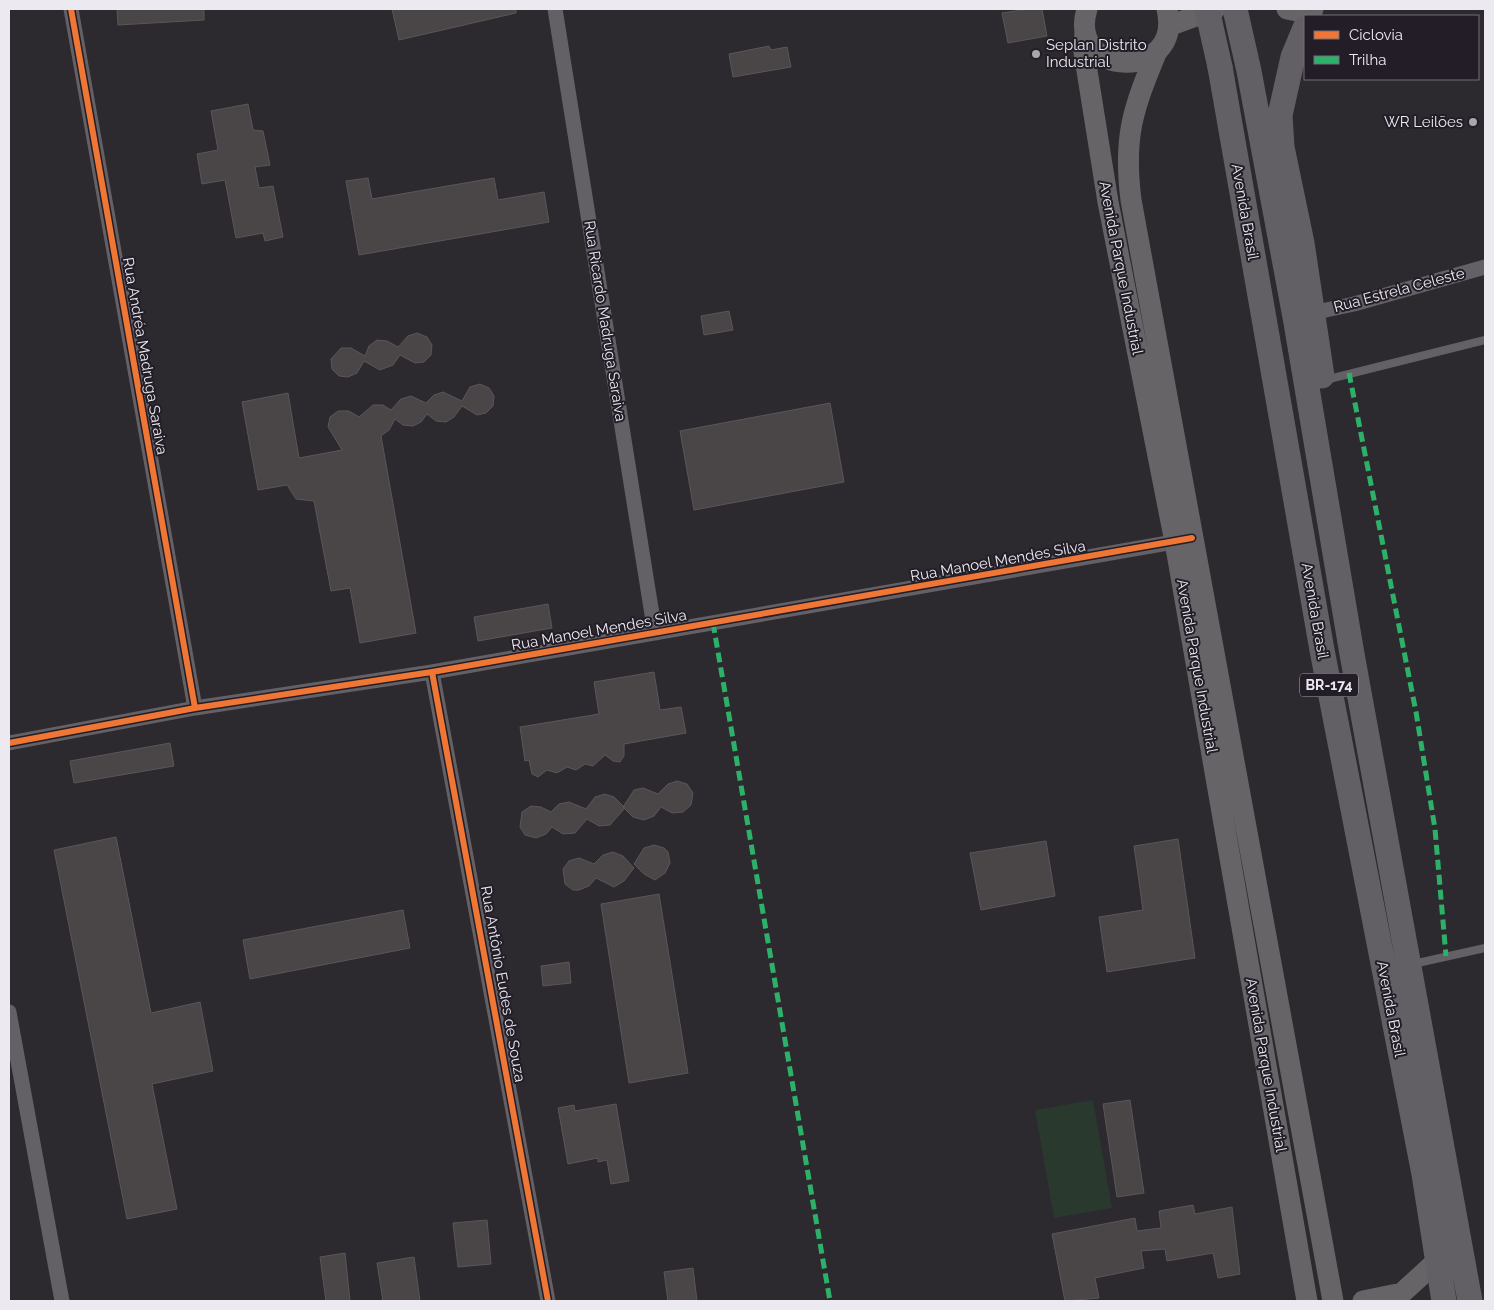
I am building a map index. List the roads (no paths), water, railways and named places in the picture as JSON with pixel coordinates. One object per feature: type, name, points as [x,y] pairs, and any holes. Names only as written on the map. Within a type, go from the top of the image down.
[{"type":"highway","name":"Avenida Brasil","points":[[1207,9],[1220,67],[1322,650],[1424,1174],[1436,1261],[1444,1301]]},
{"type":"highway","name":"Avenida Brasil","points":[[1235,9],[1249,70],[1295,317],[1352,654],[1470,1301]]},
{"type":"highway","name":"BR-174","points":[[1304,31],[1291,65],[1280,115],[1282,147],[1302,243],[1354,589],[1356,608],[1352,654]]},
{"type":"main road","points":[[1168,18],[1215,9]]},
{"type":"main road","points":[[1287,9],[1302,12],[1313,9]]},
{"type":"main road","points":[[1085,16],[1090,43],[1098,53],[1109,60],[1122,64],[1134,63],[1147,59],[1157,51]]},
{"type":"main road","name":"Avenida Parque Industrial","points":[[1085,16],[1084,52],[1119,260],[1184,540]]},
{"type":"main road","name":"Avenida Parque Industrial","points":[[1168,18],[1165,40],[1157,51],[1131,121],[1127,164],[1184,540],[1233,815],[1262,1036],[1307,1301]]},
{"type":"main road","points":[[1119,260],[1142,256]]},
{"type":"main road","name":"Avenida Parque Industrial","points":[[1233,815],[1283,1031],[1333,1301]]},
{"type":"main road","points":[[1262,1036],[1283,1031]]},
{"type":"main road","points":[[1363,1301],[1402,1293],[1436,1261]]},
{"type":"street","name":"Rua Andréa Madruga Saraiva","points":[[71,9],[195,708]]},
{"type":"street","name":"Rua Ricardo Madruga Saraiva","points":[[555,9],[655,633]]},
{"type":"street","name":"Rua Estrela Celeste","points":[[1312,313],[1354,304],[1485,268]]},
{"type":"street","name":"Rua Manoel Mendes Silva","points":[[9,743],[195,708],[432,672],[1184,540]]},
{"type":"street","name":"Rua Antônio Eudes de Souza","points":[[432,672],[548,1301]]},
{"type":"street","points":[[9,1012],[62,1301]]},
{"type":"lane","points":[[1323,380],[1485,340]]},
{"type":"lane","points":[[1408,965],[1485,948]]},
{"type":"place","name":"Seplan Distrito Industrial","points":[[1036,54]]},
{"type":"place","name":"WR Leilões","points":[[1473,122]]}]
